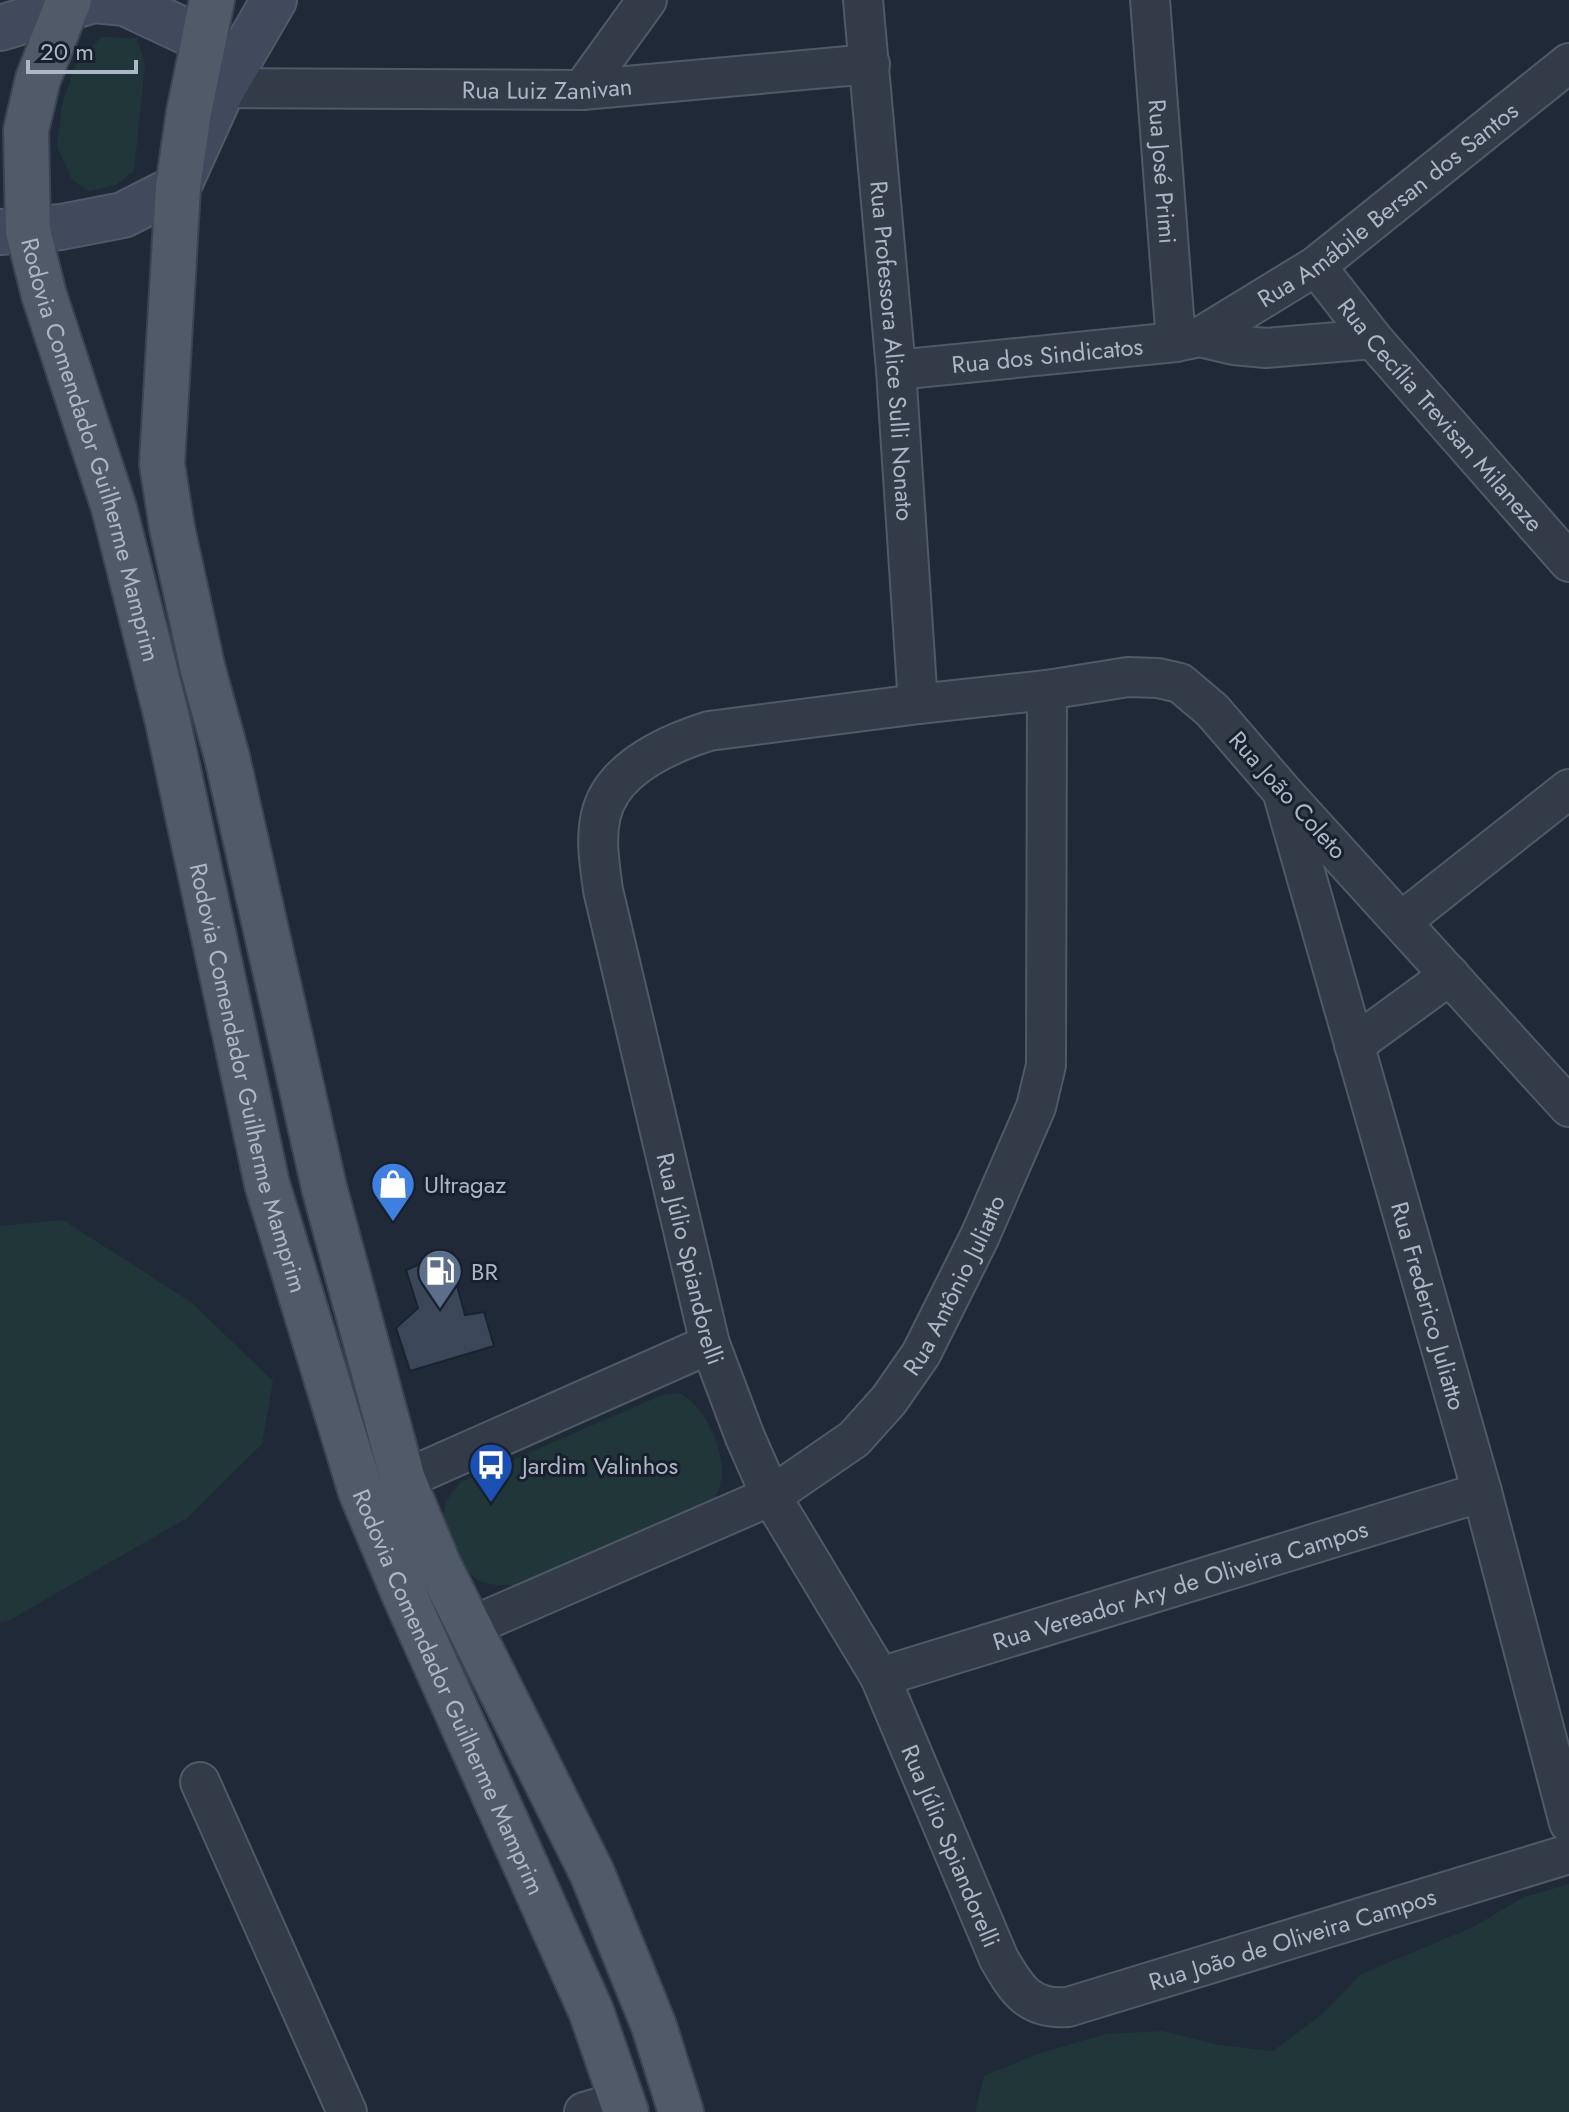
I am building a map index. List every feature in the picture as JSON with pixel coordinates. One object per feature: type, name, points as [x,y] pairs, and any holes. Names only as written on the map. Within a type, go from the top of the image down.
[{"type":"main road","name":"Rodovia Comendador Guilherme Mamprim","points":[[67,5],[38,79],[26,130],[14,232],[44,295],[114,508],[167,718],[267,1184],[361,1492],[591,2011],[611,2108]]},
{"type":"main road","name":"Rodovia Comendador Guilherme Mamprim","points":[[208,20],[189,112],[178,187],[162,464],[172,528],[203,670],[227,757],[324,1187],[403,1480],[439,1566],[592,1873],[654,2026],[681,2112]]},
{"type":"street","points":[[0,28],[67,5],[94,0],[125,3],[208,20],[223,88]]},
{"type":"street","points":[[14,232],[91,223],[123,215],[178,187],[223,88],[274,0]]},
{"type":"street","points":[[582,90],[647,0]]},
{"type":"street","name":"Rua Professora Alice Sulli Nonato","points":[[863,0],[896,370],[918,704]]},
{"type":"street","name":"Rua José Primi","points":[[1150,0],[1188,339]]},
{"type":"street","name":"Rua Amábile Bersan dos Santos","points":[[1188,339],[1316,266],[1569,63]]},
{"type":"street","name":"Rua Luiz Zanivan","points":[[223,88],[582,90],[870,64]]},
{"type":"street","name":"Rua Cecília Trevisan Milaneze","points":[[1316,266],[1373,339],[1569,562]]},
{"type":"street","points":[[1188,339],[1266,348],[1373,339]]},
{"type":"street","name":"Rua dos Sindicatos","points":[[896,370],[1188,339]]},
{"type":"street","name":"Rua João Coleto","points":[[918,704],[1047,690],[1128,677],[1158,678],[1180,683],[1212,710],[1569,1107]]},
{"type":"street","name":"Rua Antônio Juliatto","points":[[470,1627],[771,1496],[854,1439],[889,1400],[921,1354],[980,1236],[1036,1107],[1046,1065],[1047,690]]},
{"type":"street","name":"Rua Júlio Spiandorelli","points":[[918,704],[709,731],[676,741],[621,779],[608,794],[598,844],[603,890],[710,1344],[771,1496],[880,1677],[999,1959],[1020,1990]]},
{"type":"street","points":[[1402,921],[1569,789]]},
{"type":"street","name":"Rua Frederico Juliatto","points":[[1282,791],[1482,1492],[1569,1823]]},
{"type":"street","points":[[1354,1045],[1450,975]]},
{"type":"street","points":[[403,1480],[710,1344]]},
{"type":"street","name":"Rua Vereador Ary de Oliveira Campos","points":[[880,1677],[1482,1492]]},
{"type":"street","points":[[200,1782],[347,2112]]},
{"type":"street","name":"Rua João de Oliveira Campos","points":[[1020,1990],[1036,2003],[1049,2008],[1068,2007],[1569,1854]]},
{"type":"green space","points":[[101,37],[137,38],[145,65],[134,171],[116,185],[89,191],[72,180],[57,147],[62,105],[76,62]]},
{"type":"green space","points":[[63,1220],[191,1302],[273,1381],[262,1444],[187,1518],[10,1620],[0,1622],[0,1226]]},
{"type":"green space","points":[[678,1393],[696,1405],[710,1427],[719,1451],[722,1477],[712,1504],[516,1585],[483,1582],[465,1568],[449,1537],[444,1517],[447,1501],[461,1482],[662,1395]]},
{"type":"green space","points":[[1569,1884],[1569,2112],[975,2112],[984,2076],[1037,2054],[1105,2034],[1163,2031],[1219,2045],[1273,2051],[1321,2015],[1361,1974],[1473,1927],[1524,1897]]},
{"type":"building","name":"BR","points":[[448,1252],[465,1315],[484,1312],[494,1346],[410,1371],[396,1328],[418,1308],[406,1270]]},
{"type":"place","name":"Ultragaz","points":[[393,1223]]},
{"type":"place","name":"BR","points":[[440,1310]]},
{"type":"place","name":"Jardim Valinhos","points":[[491,1504]]}]
